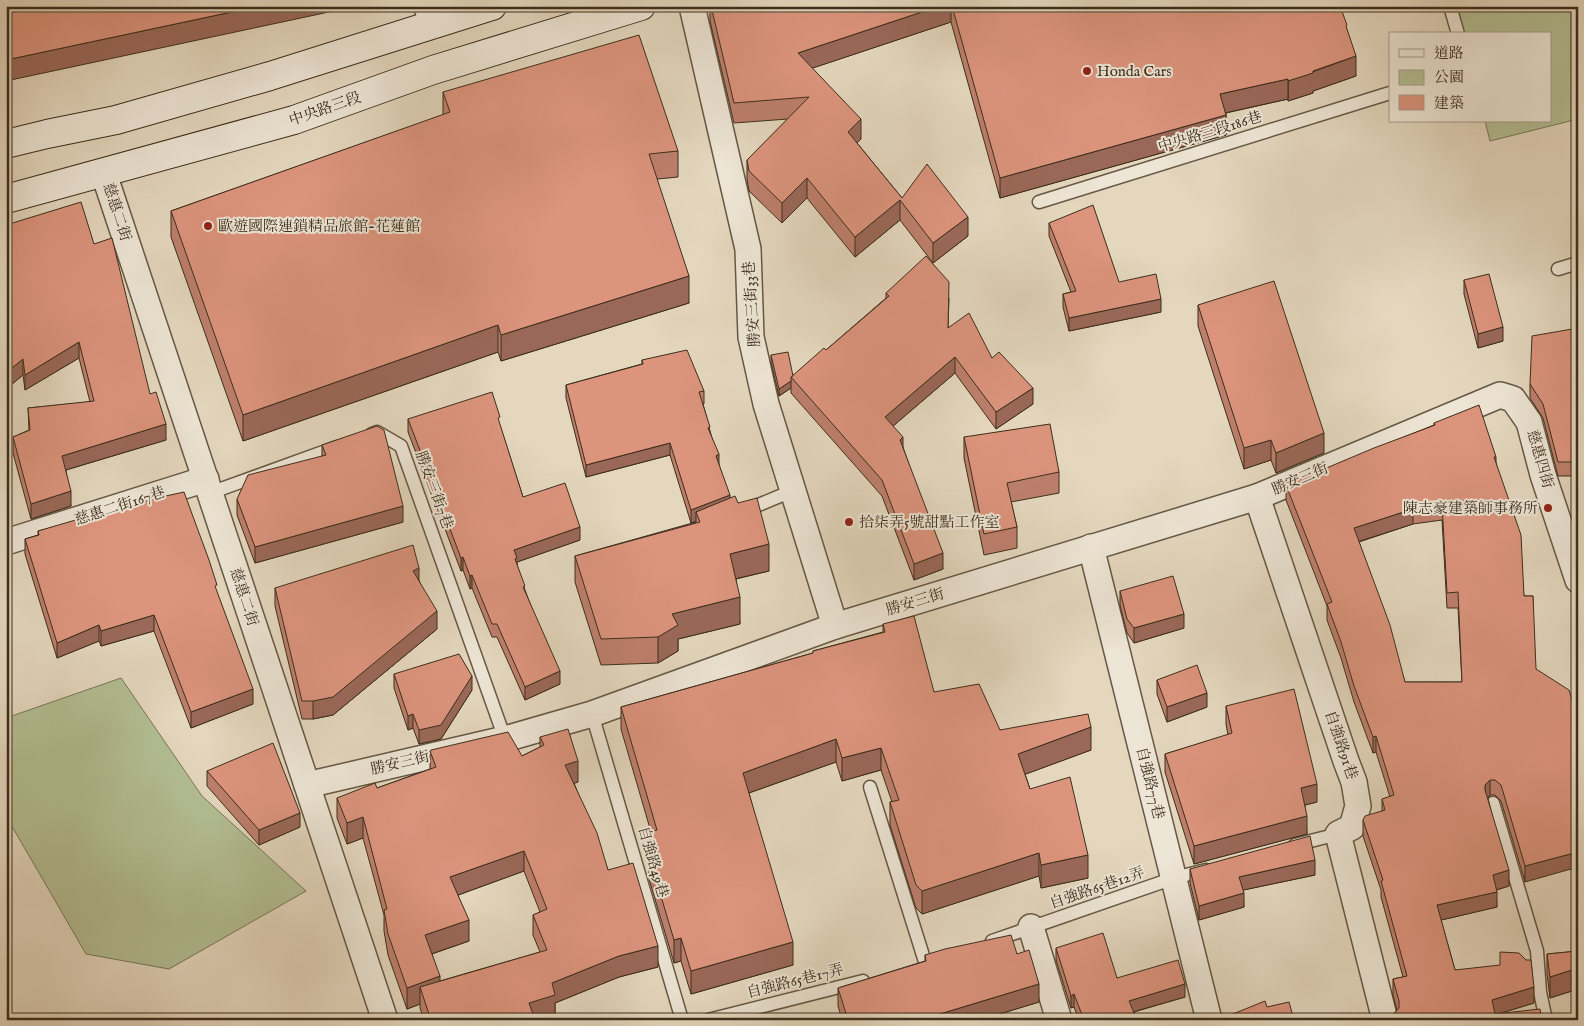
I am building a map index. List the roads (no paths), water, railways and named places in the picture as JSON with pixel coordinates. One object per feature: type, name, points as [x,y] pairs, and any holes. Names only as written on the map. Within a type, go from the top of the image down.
[{"type":"street","points":[[6,144],[125,118],[270,76],[423,17],[492,6]]},
{"type":"street","name":"中央路三段","points":[[6,199],[104,174],[294,120],[433,70],[641,6]]},
{"type":"street","name":"勝安三街33巷","points":[[692,6],[748,249],[751,337],[766,404],[835,626]]},
{"type":"street","name":"慈惠二街","points":[[104,174],[385,1020]]},
{"type":"street","name":"勝安三街","points":[[307,785],[505,739],[592,714],[835,626],[1257,497],[1500,394],[1513,399]]},
{"type":"street","name":"慈惠四街","points":[[1513,399],[1529,422],[1543,475],[1578,580]]},
{"type":"street","name":"慈惠二街167巷","points":[[6,542],[208,486]]},
{"type":"street","name":"自強路91巷","points":[[1257,497],[1354,782],[1358,806],[1352,827],[1338,834]]},
{"type":"street","name":"自強路77巷","points":[[1091,547],[1209,1020]]},
{"type":"street","points":[[1338,834],[1385,1020]]},
{"type":"street","points":[[1031,927],[1059,1020]]},
{"type":"lane","points":[[1450,6],[1457,32]]},
{"type":"lane","name":"中央路三段186巷","points":[[1039,202],[1389,93]]},
{"type":"lane","points":[[1558,269],[1578,263]]},
{"type":"lane","name":"勝安三街7巷","points":[[208,486],[377,432],[401,446],[505,739]]},
{"type":"lane","points":[[729,517],[792,491]]},
{"type":"lane","name":"自強路49巷","points":[[592,714],[682,1020]]},
{"type":"lane","points":[[870,787],[926,965]]},
{"type":"lane","points":[[1493,803],[1537,951],[1540,992],[1546,1020]]},
{"type":"lane","points":[[1280,849],[1338,834]]},
{"type":"lane","name":"自強路65巷12弄","points":[[1031,927],[1174,878],[1222,865]]},
{"type":"lane","points":[[979,946],[1031,927]]},
{"type":"lane","name":"自強路65巷17弄","points":[[708,1020],[879,977]]},
{"type":"place","name":"Honda Cars","points":[[1087,71]]},
{"type":"place","name":"歐遊國際連鎖精品旅館-花蓮館","points":[[208,226]]},
{"type":"place","name":"陳志豪建築師事務所","points":[[1548,508]]},
{"type":"place","name":"拾柒弄5號甜點工作室","points":[[849,522]]}]
